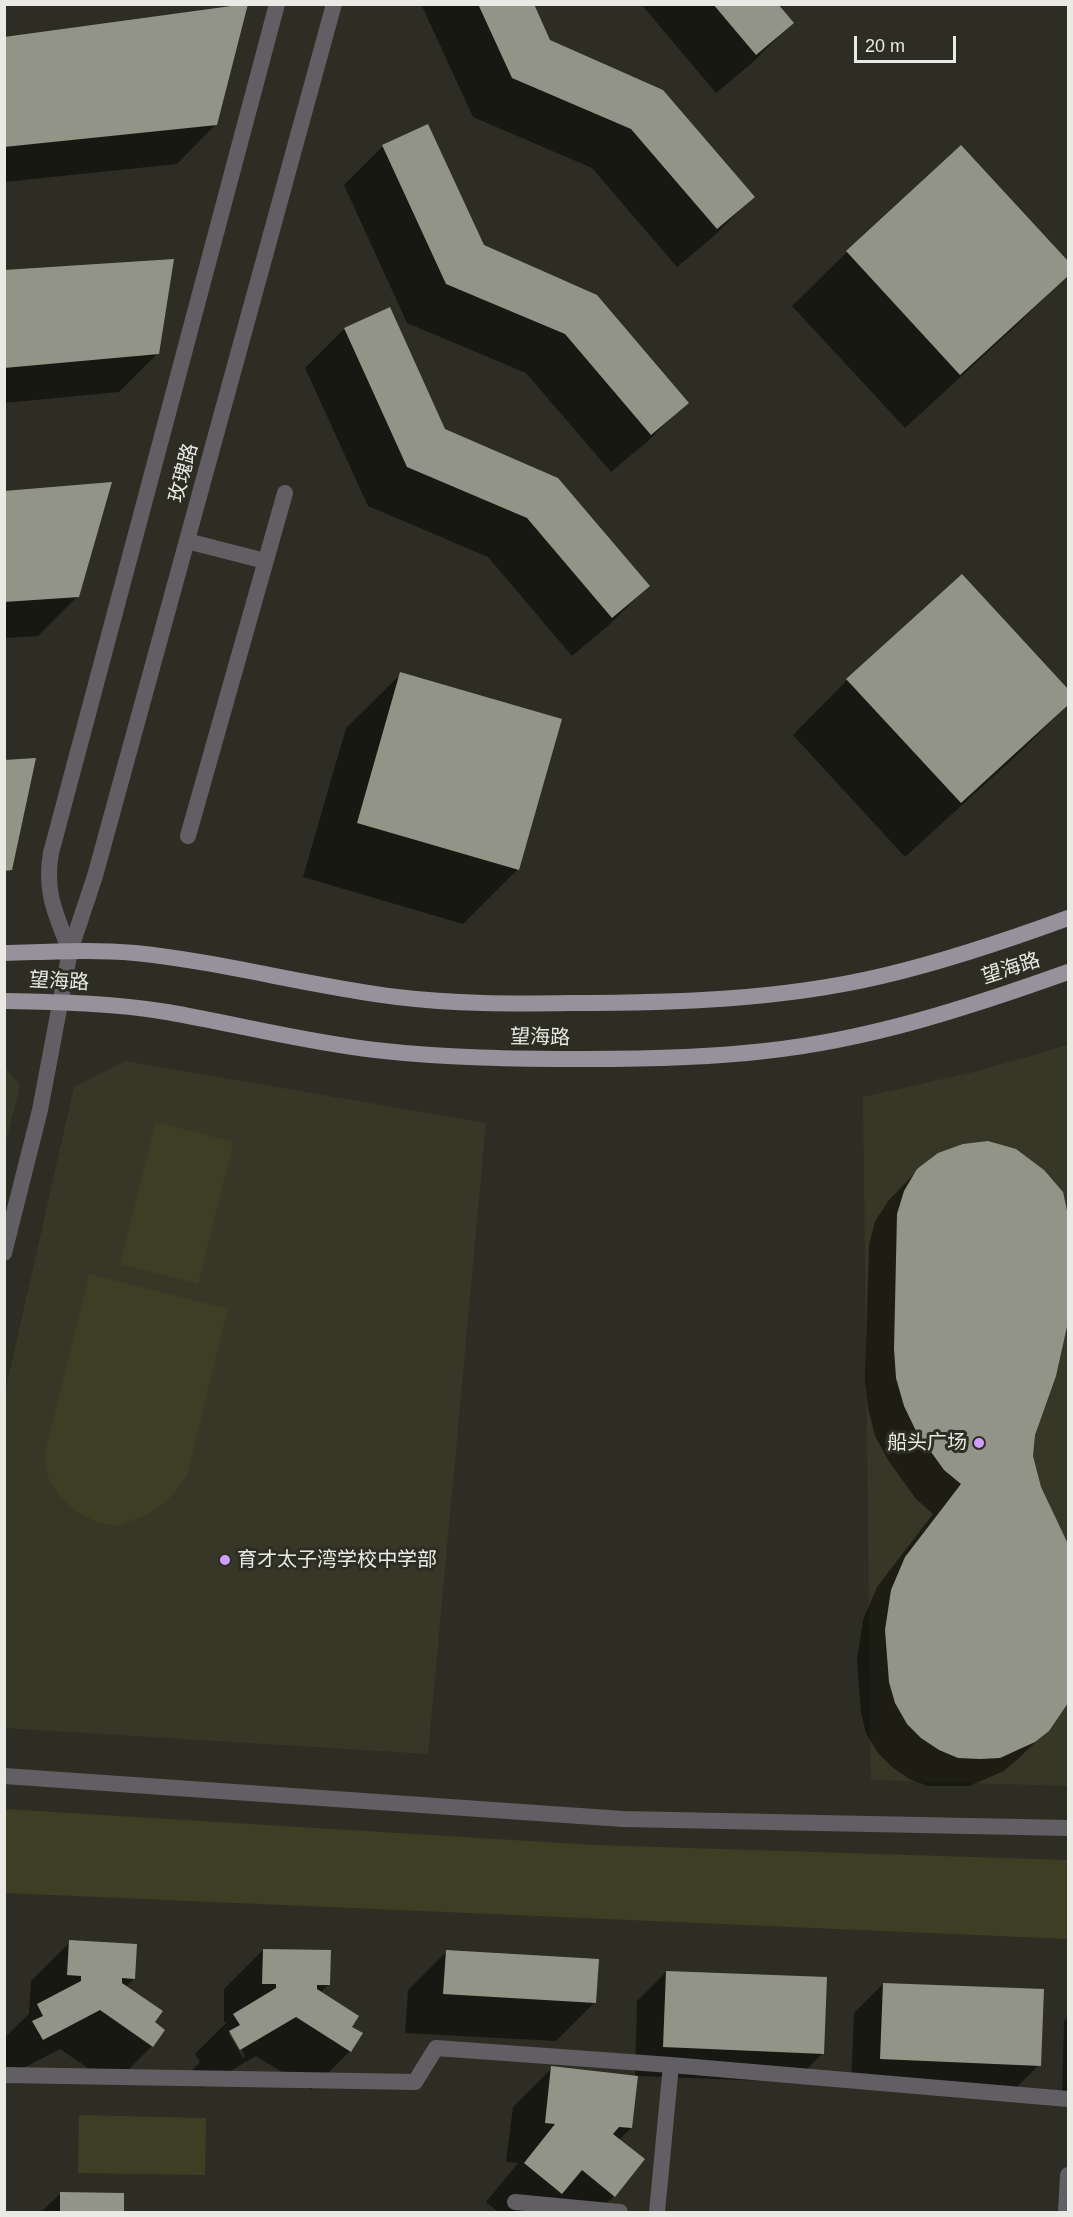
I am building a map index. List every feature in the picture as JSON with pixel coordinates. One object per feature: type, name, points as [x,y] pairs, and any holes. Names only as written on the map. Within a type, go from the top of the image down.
[{"type":"main road","name":"望海路","points":[[4,953],[70,951],[132,953],[174,958],[331,987],[455,1003],[658,1003],[751,997],[882,976],[956,956],[1068,918]]},
{"type":"main road","name":"望海路","points":[[4,1001],[60,1002],[165,1012],[291,1038],[374,1050],[526,1059],[661,1059],[765,1051],[870,1032],[955,1010],[1068,972]]},
{"type":"street","points":[[70,951],[50,897],[48,873],[51,854],[277,4]]},
{"type":"street","name":"玫瑰路","points":[[4,1253],[40,1110],[70,951],[95,876],[334,4]]},
{"type":"street","points":[[189,836],[285,493]]},
{"type":"street","points":[[187,541],[265,561]]},
{"type":"street","points":[[4,1776],[623,1819],[1068,1828]]},
{"type":"street","points":[[4,2074],[415,2082],[436,2048],[671,2065],[1068,2099]]},
{"type":"street","points":[[657,2212],[671,2065]]},
{"type":"street","points":[[1066,2212],[1068,2175]]},
{"type":"street","points":[[515,2202],[620,2212]]},
{"type":"shaded area","name":"船头广场","points":[[1068,1045],[1068,1786],[871,1780],[863,1097],[978,1071]]},
{"type":"shaded area","name":"育才太子湾学校中学部","points":[[125,1061],[486,1123],[428,1754],[5,1728],[5,1392],[74,1087]]},
{"type":"shaded area","points":[[5,1068],[20,1085],[5,1146]]},
{"type":"shaded area","points":[[156,1122],[234,1142],[198,1284],[120,1264]]},
{"type":"shaded area","points":[[89,1274],[228,1309],[187,1475],[164,1504],[149,1514],[119,1525],[107,1524],[86,1517],[67,1503],[52,1485],[44,1457]]},
{"type":"shaded area","points":[[5,1809],[595,1845],[1068,1860],[1068,1939],[5,1893]]},
{"type":"shaded area","points":[[79,2115],[206,2118],[205,2175],[78,2173]]},
{"type":"building","points":[[248,4],[217,125],[4,147],[4,37]]},
{"type":"building","points":[[478,4],[534,4],[550,40],[663,90],[755,197],[717,229],[631,129],[512,78]]},
{"type":"building","points":[[713,4],[778,4],[794,23],[756,55]]},
{"type":"building","points":[[428,124],[484,245],[597,295],[689,403],[651,435],[565,334],[446,284],[382,145]]},
{"type":"building","points":[[961,145],[1068,261],[1068,276],[960,375],[846,251]]},
{"type":"building","points":[[174,259],[159,354],[4,368],[4,270]]},
{"type":"building","points":[[390,307],[445,429],[558,478],[650,586],[612,618],[527,518],[407,467],[344,328]]},
{"type":"building","points":[[112,482],[79,597],[4,602],[4,491]]},
{"type":"building","points":[[962,574],[1068,689],[1068,705],[961,803],[846,679]]},
{"type":"building","points":[[400,672],[562,719],[519,870],[357,823]]},
{"type":"building","points":[[36,758],[12,870],[4,871],[4,760]]},
{"type":"building","name":"船头广场","points":[[988,1141],[1016,1149],[1044,1170],[1063,1192],[1068,1215],[1068,1322],[1056,1376],[1035,1435],[1033,1456],[1041,1487],[1068,1544],[1068,1703],[1049,1731],[1035,1742],[1000,1758],[980,1759],[958,1758],[939,1750],[921,1738],[907,1724],[895,1703],[889,1682],[885,1630],[891,1590],[905,1557],[961,1484],[944,1470],[916,1431],[904,1406],[896,1378],[894,1349],[897,1214],[904,1191],[917,1169],[938,1153],[963,1144]]},
{"type":"building","points":[[69,1940],[137,1944],[135,1979],[122,1978],[122,1983],[163,2011],[155,2022],[165,2030],[153,2047],[100,2010],[43,2040],[32,2021],[43,2016],[37,2004],[81,1981],[81,1976],[67,1975]]},
{"type":"building","points":[[263,1949],[331,1950],[330,1985],[317,1985],[317,1989],[359,2016],[352,2027],[363,2033],[351,2052],[296,2017],[240,2050],[229,2031],[240,2025],[233,2014],[276,1988],[276,1984],[262,1984]]},
{"type":"building","points":[[446,1950],[599,1959],[596,2003],[443,1994]]},
{"type":"building","points":[[666,1971],[827,1977],[824,2054],[663,2047]]},
{"type":"building","points":[[883,1983],[1044,1989],[1041,2066],[880,2059]]},
{"type":"building","points":[[551,2066],[638,2076],[632,2128],[619,2127],[613,2134],[645,2159],[615,2197],[582,2170],[562,2194],[524,2163],[555,2124],[545,2123]]},
{"type":"building","points":[[60,2192],[124,2193],[124,2212],[60,2212]]},
{"type":"place","name":"船头广场","points":[[979,1443]]},
{"type":"place","name":"育才太子湾学校中学部","points":[[225,1560]]}]
